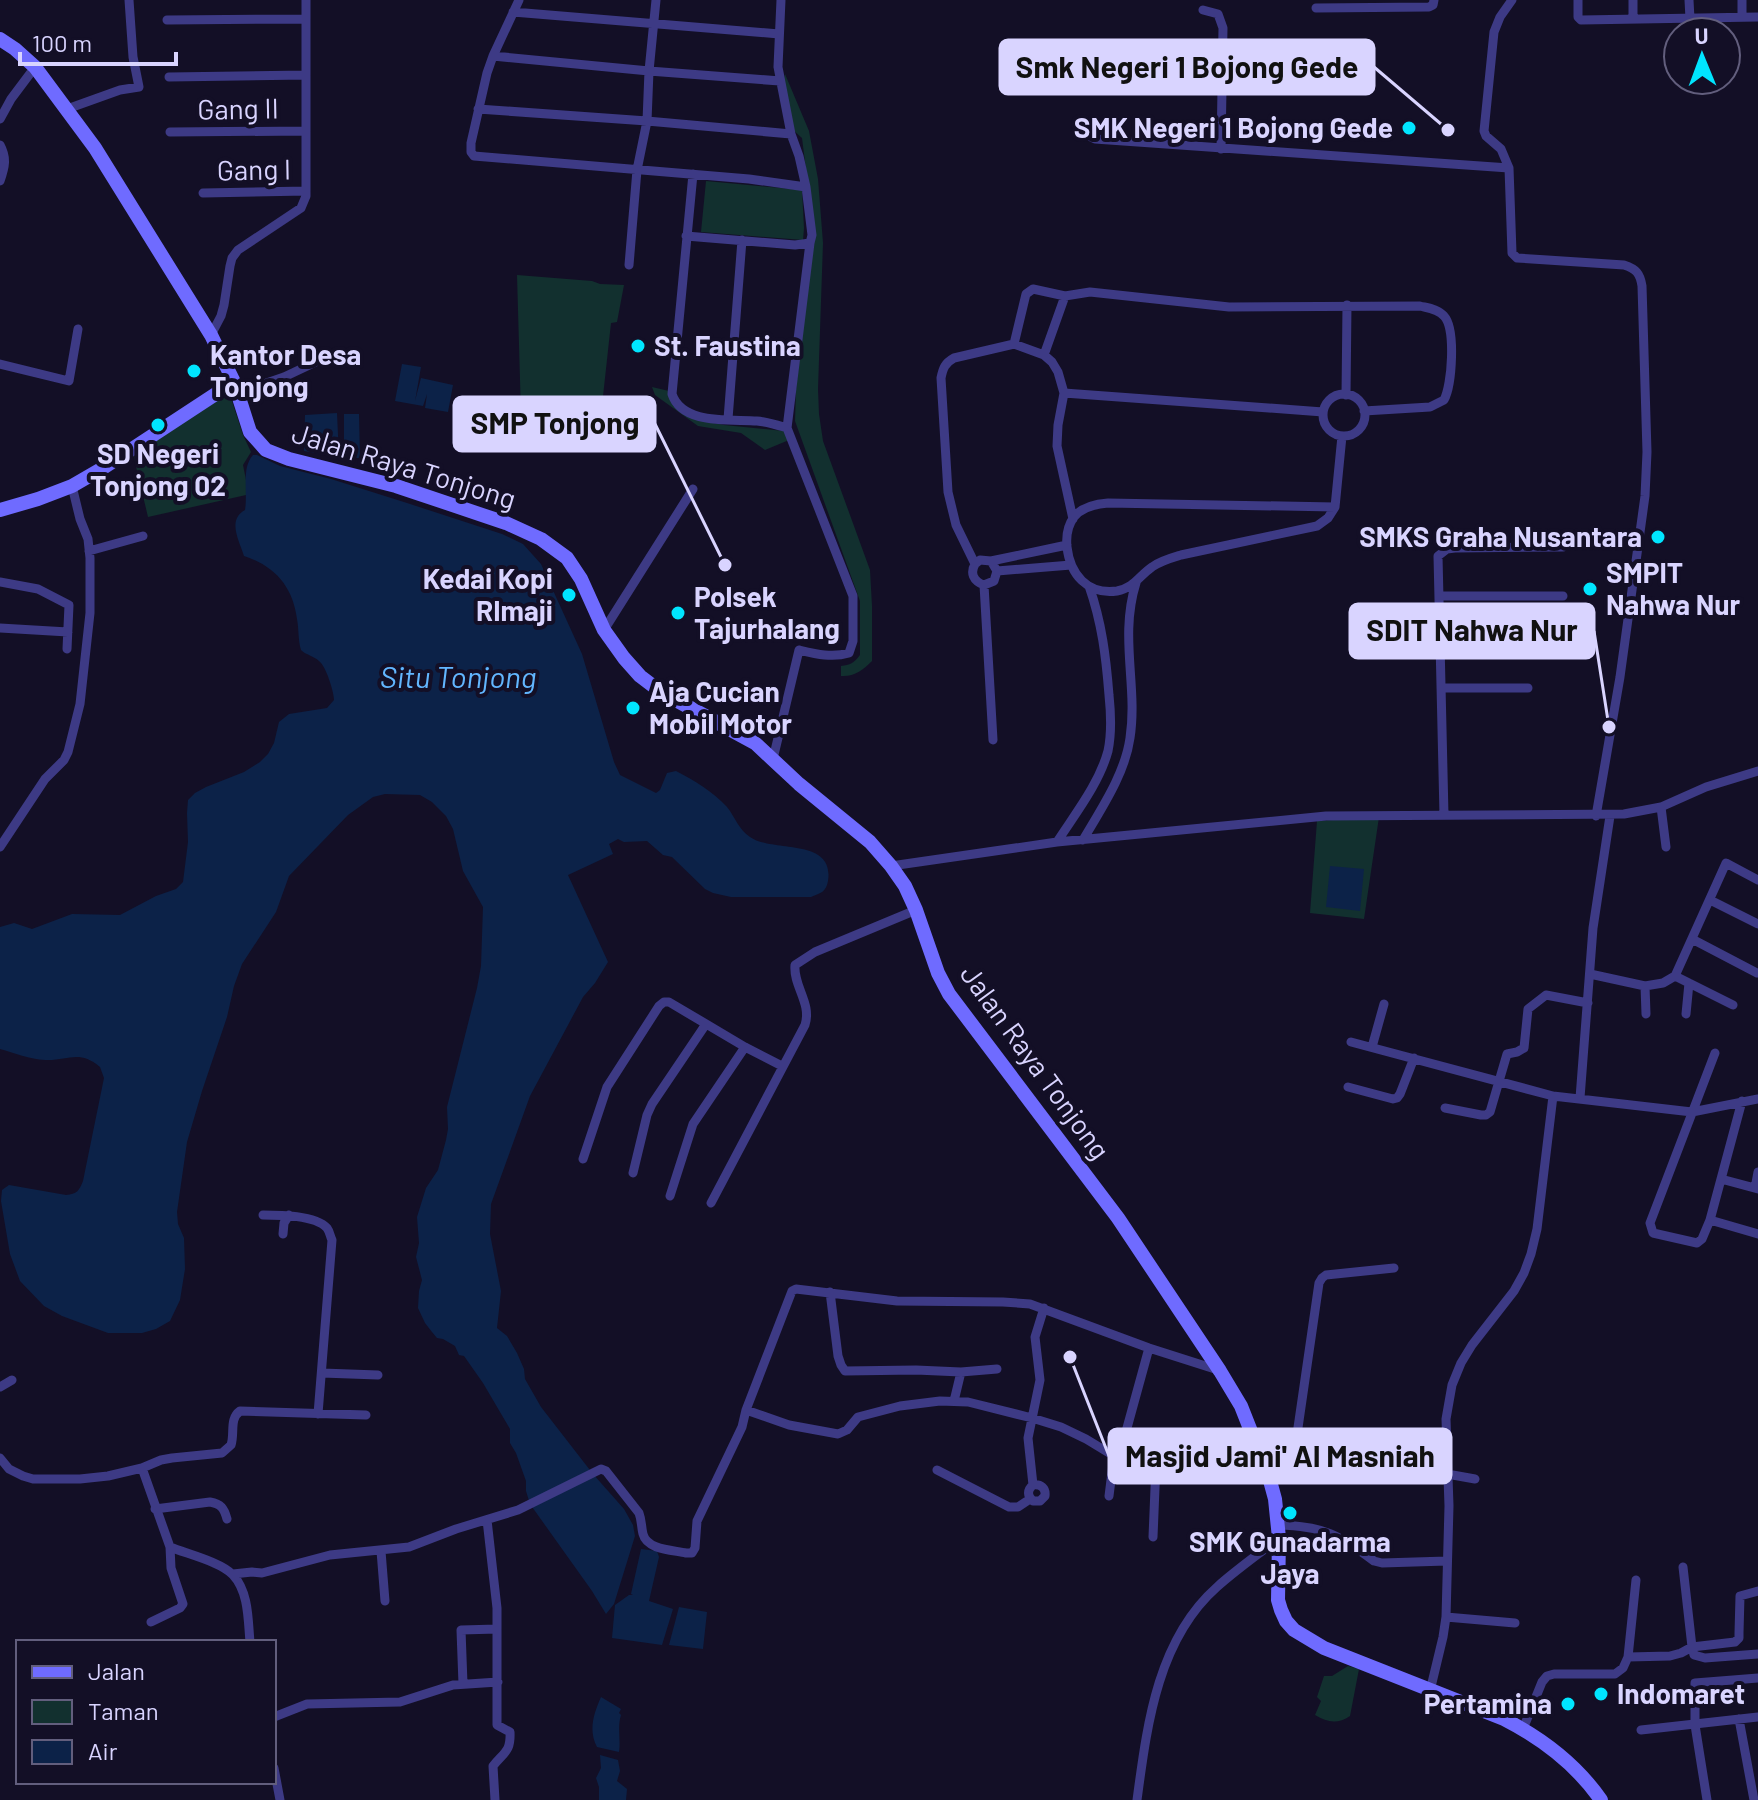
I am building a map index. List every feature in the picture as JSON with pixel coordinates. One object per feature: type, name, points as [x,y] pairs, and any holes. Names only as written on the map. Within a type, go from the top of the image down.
[{"type":"main road","name":"Jalan Raya Tonjong","points":[[0,39],[35,67],[95,148],[211,335],[235,388],[250,432],[266,450],[289,459],[396,486],[506,523],[541,539],[567,558],[581,579],[604,630],[640,676],[661,692],[755,743],[870,842],[891,866],[916,910],[933,960],[949,994],[1118,1218],[1241,1406],[1275,1499],[1279,1532],[1278,1600],[1294,1630],[1324,1648],[1523,1729],[1543,1741],[1580,1772],[1601,1800]]},
{"type":"main road","points":[[0,510],[72,486],[235,388]]},
{"type":"street","points":[[67,109],[120,90],[139,87],[133,57],[129,0]]},
{"type":"street","points":[[211,335],[221,316],[232,258],[238,250],[301,208],[305,202],[306,0]]},
{"type":"street","points":[[519,0],[493,56],[471,143],[474,156],[693,174],[806,187]]},
{"type":"street","points":[[629,265],[637,170],[647,121],[656,0]]},
{"type":"street","points":[[773,759],[799,650],[839,656],[849,653],[853,641],[853,596],[787,428],[812,235],[806,187],[791,134],[778,67],[781,0]]},
{"type":"street","points":[[1316,8],[1429,7],[1434,0]]},
{"type":"street","points":[[1578,0],[1578,17],[1581,20],[1662,19]]},
{"type":"street","points":[[1633,0],[1633,19]]},
{"type":"street","points":[[1508,2],[1494,32],[1484,131],[1501,149],[1509,168],[1512,253],[1517,258],[1624,265],[1634,268],[1640,275],[1642,286],[1647,452],[1645,496],[1620,677],[1596,816]]},
{"type":"street","points":[[1203,10],[1218,14],[1223,28],[1221,149]]},
{"type":"street","points":[[513,12],[779,34]]},
{"type":"street","points":[[1742,17],[1758,17]]},
{"type":"street","points":[[167,20],[306,19]]},
{"type":"street","points":[[493,56],[780,81]]},
{"type":"street","points":[[0,119],[35,67]]},
{"type":"street","points":[[169,77],[306,75]]},
{"type":"street","points":[[478,109],[791,134]]},
{"type":"street","name":"Gang II","points":[[170,132],[306,131]]},
{"type":"street","points":[[1085,131],[1095,139],[1509,168]]},
{"type":"street","points":[[0,145],[6,164],[0,181]]},
{"type":"street","points":[[693,174],[672,394],[674,402],[696,416],[769,422],[787,428]]},
{"type":"street","name":"Gang I","points":[[203,193],[306,191]]},
{"type":"street","points":[[686,236],[795,245],[810,243]]},
{"type":"street","points":[[728,419],[742,240]]},
{"type":"street","points":[[1014,344],[1026,294],[1038,289],[1065,296],[1090,292],[1229,307],[1420,306],[1445,317],[1451,335],[1450,384],[1444,400],[1430,407],[1364,411]]},
{"type":"street","points":[[1044,355],[1065,296]]},
{"type":"street","points":[[1346,395],[1347,305]]},
{"type":"street","points":[[0,364],[69,381],[78,329]]},
{"type":"street","points":[[975,564],[956,525],[948,492],[941,378],[946,362],[954,358],[1014,344],[1044,355],[1052,362],[1064,393],[1057,446],[1073,519]]},
{"type":"street","points":[[235,388],[284,377],[320,360]]},
{"type":"street","points":[[1064,393],[1323,412]]},
{"type":"street","points":[[1346,395],[1360,403],[1364,418],[1357,432],[1342,436],[1327,428],[1323,412],[1331,399],[1346,395]]},
{"type":"street","points":[[1083,840],[1127,755],[1132,722],[1128,629],[1136,583],[1145,572],[1164,560],[1308,529],[1322,522],[1335,507],[1342,436]]},
{"type":"street","points":[[0,847],[45,779],[68,752],[80,704],[90,613],[89,551],[72,486]]},
{"type":"street","points":[[604,630],[693,489]]},
{"type":"street","points":[[1136,583],[1117,591],[1099,590],[1089,586],[1074,572],[1067,545],[1069,525],[1088,507],[1108,503],[1335,507]]},
{"type":"street","points":[[89,551],[143,536]]},
{"type":"street","points":[[994,566],[1067,545]]},
{"type":"street","points":[[1444,815],[1438,556],[1447,549],[1563,547]]},
{"type":"street","points":[[994,566],[994,581],[984,585],[978,583],[972,574],[980,560],[994,566],[1071,565]]},
{"type":"street","points":[[0,582],[38,589],[69,605],[67,649]]},
{"type":"street","points":[[984,585],[993,740]]},
{"type":"street","points":[[1057,842],[1102,765],[1110,734],[1106,650],[1089,586]]},
{"type":"street","points":[[1439,596],[1563,596]]},
{"type":"street","points":[[0,628],[68,632]]},
{"type":"street","points":[[1440,640],[1546,639]]},
{"type":"street","points":[[1441,688],[1528,688]]},
{"type":"street","points":[[891,866],[1057,842],[1326,816],[1610,816],[1661,807],[1706,787],[1758,771]]},
{"type":"street","points":[[1661,807],[1666,847]]},
{"type":"street","points":[[1580,1098],[1593,928],[1610,816]]},
{"type":"street","points":[[1590,974],[1645,986],[1663,983],[1675,976],[1726,863],[1758,880]]},
{"type":"street","points":[[1710,900],[1758,924]]},
{"type":"street","points":[[711,1203],[805,1025],[806,1007],[794,972],[795,965],[815,952],[916,910]]},
{"type":"street","points":[[1692,939],[1757,973]]},
{"type":"street","points":[[1675,976],[1733,1005]]},
{"type":"street","points":[[1686,1014],[1689,983]]},
{"type":"street","points":[[1645,986],[1646,1014]]},
{"type":"street","points":[[1445,1108],[1486,1115],[1490,1112],[1507,1054],[1524,1048],[1528,1009],[1539,999],[1546,995],[1588,1003]]},
{"type":"street","points":[[583,1159],[607,1087],[661,1004],[669,1002],[782,1066]]},
{"type":"street","points":[[1372,1047],[1384,1004]]},
{"type":"street","points":[[633,1173],[652,1104],[706,1024]]},
{"type":"street","points":[[1351,1042],[1553,1096],[1692,1112],[1758,1099]]},
{"type":"street","points":[[670,1196],[693,1124],[745,1047]]},
{"type":"street","points":[[1715,1053],[1650,1223],[1653,1233],[1697,1243],[1702,1239],[1742,1101]]},
{"type":"street","points":[[1348,1087],[1397,1098],[1414,1058]]},
{"type":"street","points":[[1430,1691],[1446,1617],[1449,1506],[1446,1419],[1452,1385],[1472,1345],[1514,1291],[1531,1254],[1537,1229],[1553,1096]]},
{"type":"street","points":[[1721,1179],[1756,1188],[1758,1172]]},
{"type":"street","points":[[263,1215],[305,1218],[323,1225],[332,1240],[318,1414]]},
{"type":"street","points":[[283,1234],[285,1218],[289,1215]]},
{"type":"street","points":[[1710,1220],[1758,1234]]},
{"type":"street","points":[[1269,1477],[1293,1462],[1319,1283],[1326,1275],[1394,1268]]},
{"type":"street","points":[[233,1574],[262,1573],[330,1555],[409,1547],[528,1505],[601,1469],[606,1471],[639,1513],[648,1544],[692,1553],[697,1521],[742,1427],[792,1291],[801,1289],[897,1301],[1017,1302],[1044,1308],[1220,1371]]},
{"type":"street","points":[[830,1292],[838,1356],[845,1371],[961,1372],[997,1369]]},
{"type":"street","points":[[1030,1499],[1028,1491],[1033,1485],[1028,1448],[1040,1380],[1035,1337],[1044,1308]]},
{"type":"street","points":[[1109,1496],[1116,1456],[1149,1348]]},
{"type":"street","points":[[954,1401],[961,1372]]},
{"type":"street","points":[[322,1373],[378,1375]]},
{"type":"street","points":[[0,1387],[12,1380]]},
{"type":"street","points":[[746,1410],[789,1425],[838,1434],[847,1430],[854,1419],[862,1415],[900,1406],[968,1402],[1073,1432],[1116,1456],[1156,1464],[1255,1444]]},
{"type":"street","points":[[0,1458],[16,1473],[33,1479],[92,1479],[142,1468],[161,1460],[222,1453],[231,1445],[235,1414],[240,1411],[366,1415]]},
{"type":"street","points":[[1391,1462],[1475,1479]]},
{"type":"street","points":[[1153,1537],[1156,1464]]},
{"type":"street","points":[[142,1468],[170,1547],[171,1568],[183,1604],[151,1622]]},
{"type":"street","points":[[937,1470],[1009,1507],[1018,1507],[1030,1499]]},
{"type":"street","points":[[1030,1499],[1037,1502],[1044,1499],[1046,1492],[1041,1486],[1033,1485]]},
{"type":"street","points":[[155,1509],[210,1502],[223,1507],[227,1519]]},
{"type":"street","points":[[487,1520],[495,1588],[497,1725],[510,1732],[510,1744],[493,1768],[495,1800]]},
{"type":"street","points":[[1137,1800],[1147,1732],[1159,1683],[1182,1628],[1216,1588],[1279,1532],[1308,1527],[1336,1535],[1374,1561],[1382,1563],[1447,1561]]},
{"type":"street","points":[[170,1547],[216,1564],[233,1574],[245,1600],[250,1640]]},
{"type":"street","points":[[381,1551],[385,1601]]},
{"type":"street","points":[[1683,1567],[1694,1655],[1705,1658],[1758,1654]]},
{"type":"street","points":[[1523,1729],[1547,1676],[1615,1674],[1623,1668],[1628,1657],[1636,1580]]},
{"type":"street","points":[[1628,1657],[1670,1656],[1692,1647],[1735,1642],[1739,1638],[1740,1596],[1758,1591]]},
{"type":"street","points":[[1446,1617],[1515,1623]]},
{"type":"street","points":[[463,1684],[461,1630],[497,1629]]},
{"type":"street","points":[[1707,1800],[1695,1725],[1695,1683],[1758,1678]]},
{"type":"street","points":[[276,1716],[302,1705],[406,1701],[445,1687],[498,1682]]},
{"type":"street","points":[[1641,1730],[1758,1717]]},
{"type":"street","points":[[1739,1719],[1755,1800]]},
{"type":"street","points":[[276,1779],[280,1800]]},
{"type":"green space","points":[[785,74],[809,131],[818,179],[823,243],[818,389],[823,441],[870,570],[872,661],[858,672],[846,676],[841,676],[841,666],[852,663],[860,655],[860,601],[795,421],[813,243],[802,138],[792,129]]},
{"type":"green space","points":[[706,181],[802,190],[803,240],[701,232]]},
{"type":"green space","points":[[517,275],[624,285],[617,322],[611,323],[598,442],[522,449]]},
{"type":"green space","points":[[652,387],[669,391],[698,420],[784,431],[789,440],[765,450],[741,433],[698,426],[655,395]]},
{"type":"green space","points":[[229,392],[251,452],[243,465],[246,495],[148,517],[133,454]]},
{"type":"green space","points":[[1379,817],[1364,919],[1310,913],[1317,821]]},
{"type":"green space","points":[[1348,1666],[1359,1669],[1350,1716],[1333,1722],[1324,1720],[1315,1715],[1321,1701],[1317,1697],[1324,1676],[1332,1676]]},
{"type":"water","points":[[402,364],[421,367],[415,401],[421,378],[453,385],[448,412],[425,408],[427,394],[423,406],[395,401]]},
{"type":"water","points":[[337,413],[339,457],[304,451],[305,415]]},
{"type":"water","points":[[344,414],[359,414],[360,458],[344,458]]},
{"type":"water","name":"Situ Tonjong","points":[[253,455],[502,534],[523,544],[541,564],[582,654],[620,775],[656,793],[667,773],[676,771],[721,801],[750,837],[760,842],[812,852],[822,858],[828,867],[826,888],[811,897],[731,897],[705,889],[672,857],[663,855],[647,841],[624,842],[618,839],[609,844],[613,854],[568,875],[608,962],[583,997],[530,1096],[491,1204],[490,1234],[501,1291],[497,1328],[507,1336],[517,1353],[525,1379],[541,1407],[624,1509],[633,1525],[635,1536],[614,1604],[606,1614],[530,1504],[526,1481],[510,1443],[510,1429],[483,1383],[455,1346],[437,1338],[418,1308],[422,1280],[416,1257],[419,1243],[417,1217],[426,1188],[438,1170],[446,1140],[447,1107],[481,966],[483,907],[463,871],[453,829],[446,816],[432,802],[420,795],[385,794],[373,797],[348,815],[289,876],[276,912],[242,964],[187,1142],[177,1212],[184,1238],[185,1269],[180,1300],[170,1321],[142,1333],[108,1333],[62,1316],[44,1306],[20,1281],[10,1254],[2,1190],[9,1185],[66,1195],[77,1191],[83,1181],[104,1078],[100,1067],[86,1058],[39,1059],[0,1049],[0,927],[14,923],[32,929],[72,914],[120,915],[176,889],[183,882],[188,842],[188,800],[206,787],[260,762],[274,743],[279,722],[289,714],[327,708],[334,700],[322,664],[301,650],[295,608],[287,588],[265,566],[244,556],[237,537],[235,525],[245,510],[246,473]]},
{"type":"water","points":[[1330,866],[1364,869],[1360,911],[1326,907]]},
{"type":"water","points":[[641,1549],[657,1551],[659,1557],[649,1601],[673,1609],[662,1645],[612,1638],[615,1605],[633,1595]]},
{"type":"water","points":[[679,1607],[707,1612],[703,1649],[669,1645]]},
{"type":"water","points":[[601,1697],[621,1709],[619,1752],[597,1747],[594,1741],[593,1722]]},
{"type":"water","points":[[600,1755],[618,1760],[620,1771],[617,1781],[627,1789],[626,1800],[599,1800],[596,1778],[601,1768]]},
{"type":"place","name":"SMK Negeri 1 Bojong Gede","points":[[1409,128]]},
{"type":"place","name":"Smk Negeri 1 Bojong Gede","points":[[1448,130]]},
{"type":"place","name":"St. Faustina","points":[[638,346]]},
{"type":"place","name":"Kantor Desa Tonjong","points":[[194,371]]},
{"type":"place","name":"SD Negeri Tonjong 02","points":[[158,425]]},
{"type":"place","name":"SMKS Graha Nusantara","points":[[1658,537]]},
{"type":"place","name":"SMP Tonjong","points":[[725,565]]},
{"type":"place","name":"SMPIT Nahwa Nur","points":[[1590,589]]},
{"type":"place","name":"Kedai Kopi RImaji","points":[[569,595]]},
{"type":"place","name":"Polsek Tajurhalang","points":[[678,613]]},
{"type":"place","name":"Aja Cucian Mobil Motor","points":[[633,708]]},
{"type":"place","name":"SDIT Nahwa Nur","points":[[1609,727]]},
{"type":"place","name":"Masjid Jami' Al Masniah","points":[[1070,1357]]},
{"type":"place","name":"SMK Gunadarma Jaya","points":[[1290,1513]]},
{"type":"place","name":"Indomaret","points":[[1601,1694]]},
{"type":"place","name":"Pertamina","points":[[1568,1704]]}]
